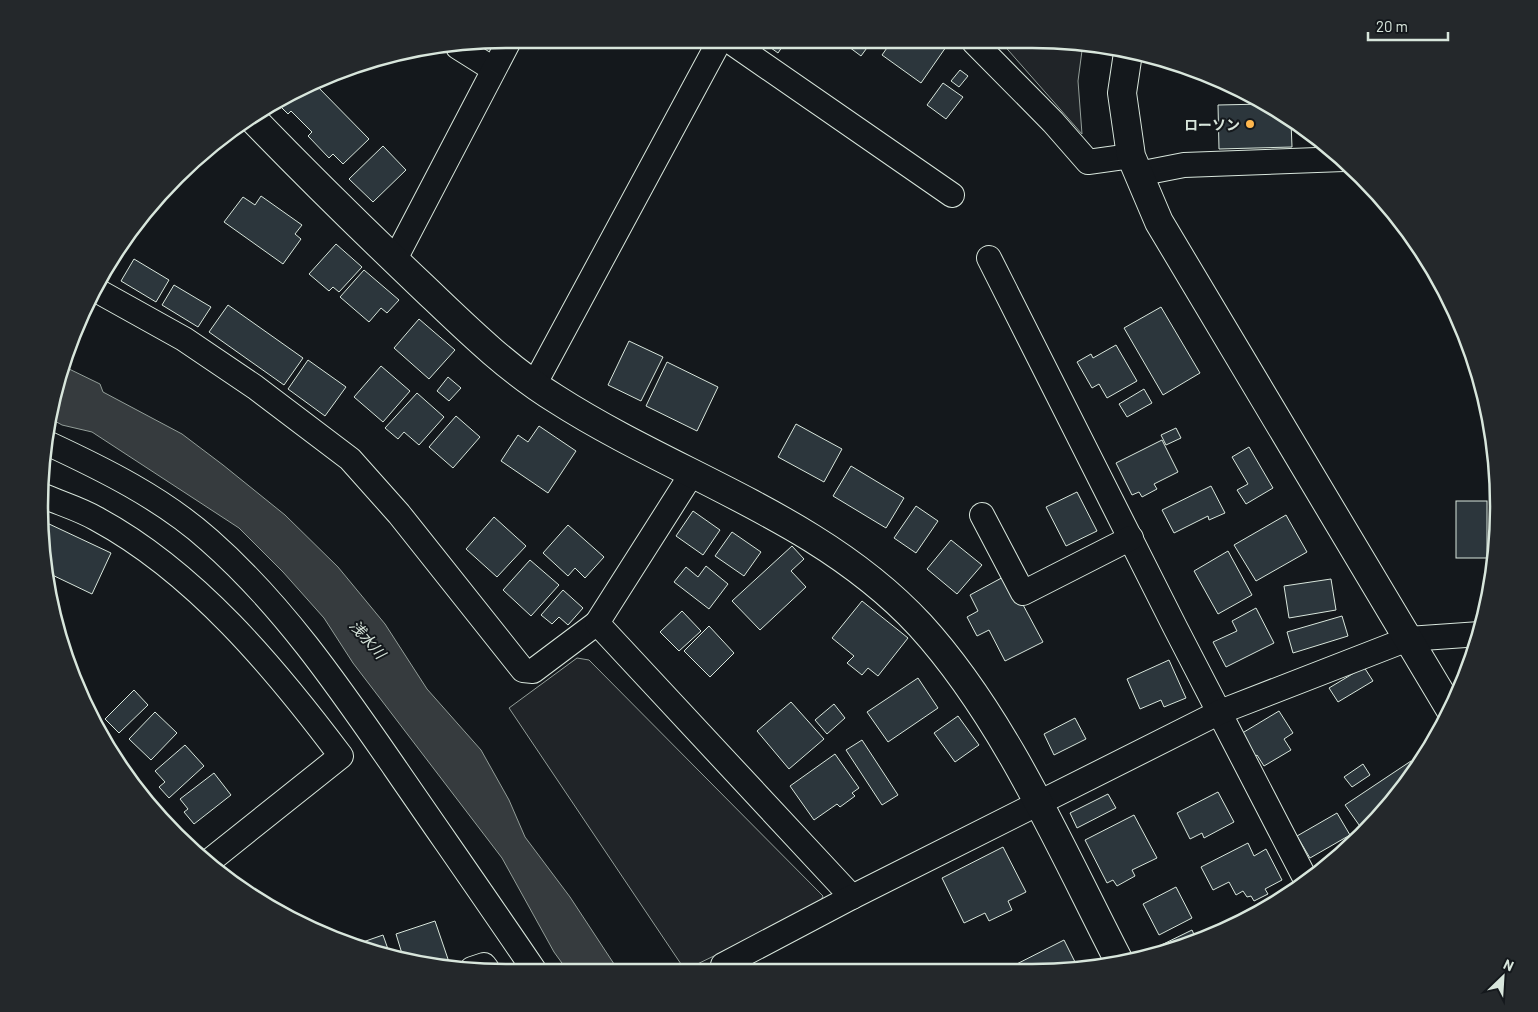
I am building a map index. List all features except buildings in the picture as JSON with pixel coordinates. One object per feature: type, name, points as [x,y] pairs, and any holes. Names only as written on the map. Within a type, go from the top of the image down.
[{"type":"street","points":[[394,260],[505,48]]},
{"type":"street","points":[[534,385],[716,48]]},
{"type":"street","points":[[740,48],[952,195]]},
{"type":"street","points":[[980,48],[1053,122],[1088,162],[1135,165],[1332,159]]},
{"type":"street","points":[[462,49],[492,69]]},
{"type":"street","points":[[1127,57],[1122,93],[1135,165],[1159,222],[1446,702]]},
{"type":"street","points":[[256,122],[337,206],[479,342],[534,385],[691,475],[771,514],[827,546],[868,577],[920,626],[998,730],[1117,957]]},
{"type":"street","points":[[989,258],[1304,875]]},
{"type":"street","points":[[101,293],[184,339],[255,387],[350,459],[399,514],[523,670],[533,671],[597,623],[691,475]]},
{"type":"street","points":[[51,445],[91,464],[166,507],[208,538],[273,605],[344,694],[530,964]]},
{"type":"street","points":[[48,498],[97,519],[153,556],[198,593],[301,703],[341,756],[213,858]]},
{"type":"street","points":[[982,515],[1023,593],[1132,538]]},
{"type":"street","points":[[597,623],[852,897]]},
{"type":"street","points":[[724,964],[852,897],[1220,712],[1408,639],[1472,635]]},
{"type":"shaded area","points":[[1006,48],[1082,50],[1078,81],[1082,134]]},
{"type":"shaded area","points":[[577,658],[589,660],[823,896],[819,905],[697,964],[681,964],[509,708]]},
{"type":"water","name":"浅水川","points":[[69,369],[100,384],[103,392],[182,434],[285,515],[338,567],[385,624],[427,689],[481,750],[509,800],[525,837],[570,897],[614,964],[563,964],[554,952],[502,858],[353,663],[324,618],[283,572],[239,528],[92,432],[62,425],[55,421]]},
{"type":"place","name":"ローソン","points":[[1250,124]]}]
